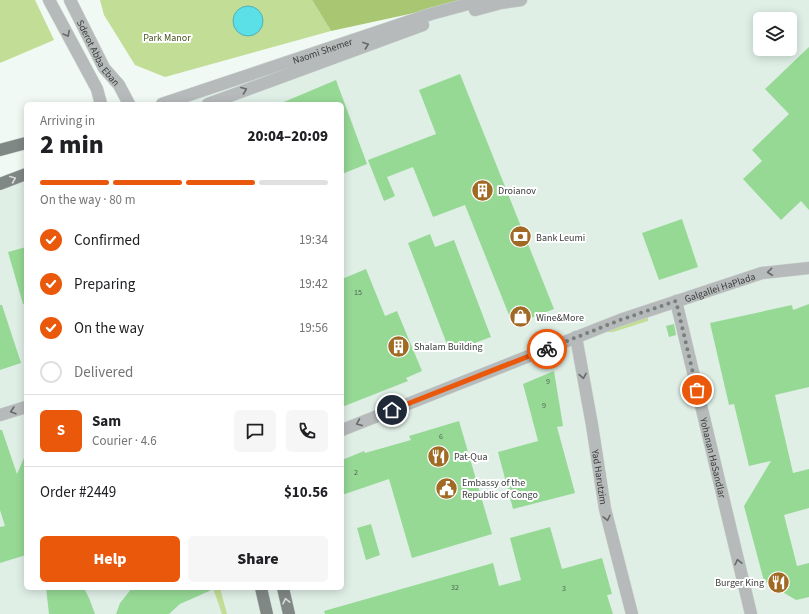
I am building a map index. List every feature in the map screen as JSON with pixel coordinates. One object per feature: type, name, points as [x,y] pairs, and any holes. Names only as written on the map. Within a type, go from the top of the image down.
[{"type":"main road","points":[[0,150],[24,144]]},
{"type":"main road","points":[[0,184],[24,175]]},
{"type":"main road","points":[[261,590],[267,614]]},
{"type":"main road","points":[[283,590],[289,614]]},
{"type":"street","name":"Sderot Abba Eban","points":[[49,0],[97,89],[100,102]]},
{"type":"street","name":"Sderot Abba Eban","points":[[70,0],[104,68],[119,85],[128,102]]},
{"type":"street","name":"Naomi Shemer","points":[[168,102],[431,14],[483,0]]},
{"type":"street","name":"Naomi Shemer","points":[[213,102],[434,21],[501,3],[521,0]]},
{"type":"street","name":"Galgallei HaPlada","points":[[344,429],[620,320],[762,273],[809,268]]},
{"type":"street","name":"Yohanan HaSandlar","points":[[676,301],[751,614]]},
{"type":"street","name":"Yad Harutzim","points":[[576,338],[592,425],[605,509],[632,614]]},
{"type":"street","points":[[0,415],[24,408]]},
{"type":"shaded area","points":[[483,0],[809,0],[809,614],[0,614],[0,191],[24,175],[24,590],[344,590],[344,102],[168,102]]},
{"type":"green space","points":[[0,0],[35,0],[54,40],[0,63]]},
{"type":"green space","name":"Park Manor","points":[[100,0],[312,0],[331,31],[165,77],[135,65],[104,15]]},
{"type":"green space","points":[[312,0],[474,0],[331,31]]},
{"type":"green space","points":[[648,317],[648,321],[613,332],[608,332],[609,329]]},
{"type":"green space","points":[[214,590],[221,590],[227,614],[222,614]]},
{"type":"water","points":[[248,6],[259,10],[263,21],[259,32],[248,36],[237,32],[233,21],[237,10]]},
{"type":"building","points":[[809,47],[809,210],[801,201],[781,220],[743,179],[762,161],[752,150],[789,114],[765,89]]},
{"type":"building","name":"Droianov","points":[[460,74],[554,309],[513,325],[465,205],[433,217],[413,167],[387,177],[395,196],[384,201],[368,160],[436,134],[419,90]]},
{"type":"building","points":[[336,80],[367,164],[344,173],[344,102],[284,102]]},
{"type":"building","points":[[682,219],[698,267],[659,280],[642,233]]},
{"type":"building","points":[[430,234],[435,247],[454,240],[491,337],[450,352],[408,243]]},
{"type":"building","points":[[24,248],[24,304],[23,304],[8,252]]},
{"type":"building","points":[[366,269],[385,316],[397,311],[422,371],[406,378],[408,381],[344,406],[344,278]]},
{"type":"building","points":[[809,304],[809,387],[775,395],[793,473],[809,469],[809,508],[784,515],[797,566],[809,563],[809,597],[796,600],[764,581],[744,506],[771,461],[749,466],[734,404],[729,405],[710,323],[792,305],[793,310]]},
{"type":"building","points":[[0,305],[2,305],[21,363],[0,370]]},
{"type":"building","points":[[674,324],[676,335],[669,337],[666,326]]},
{"type":"building","points":[[554,371],[563,426],[557,427],[575,493],[513,509],[498,452],[538,441],[523,384]]},
{"type":"building","points":[[459,421],[492,534],[412,558],[389,479],[344,494],[344,459],[364,451],[365,453],[411,440],[409,436]]},
{"type":"building","points":[[0,430],[2,430],[17,474],[24,458],[24,556],[0,563],[0,527],[5,526],[0,510]]},
{"type":"building","points":[[371,524],[380,555],[366,560],[357,528]]},
{"type":"building","points":[[550,527],[562,569],[602,558],[612,594],[607,595],[613,614],[325,614],[324,611],[493,563],[499,586],[521,580],[510,538]]},
{"type":"building","points":[[46,590],[85,590],[95,614],[49,614]]},
{"type":"building","points":[[130,590],[212,590],[180,604],[169,614],[116,614],[120,603]]},
{"type":"way so far","points":[[547,349],[620,320],[676,301],[697,390]]},
{"type":"place","name":"Droianov","points":[[482,190]]},
{"type":"place","name":"Bank Leumi","points":[[521,237]]},
{"type":"place","name":"Wine&More","points":[[520,317]]},
{"type":"place","name":"Shalam Building","points":[[398,346]]},
{"type":"place","name":"Pat-Qua","points":[[439,456]]},
{"type":"place","name":"Embassy of the Republic of Congo","points":[[446,488]]},
{"type":"place","name":"Burger King","points":[[779,582]]},
{"type":"route","points":[[392,410],[547,349]]}]
